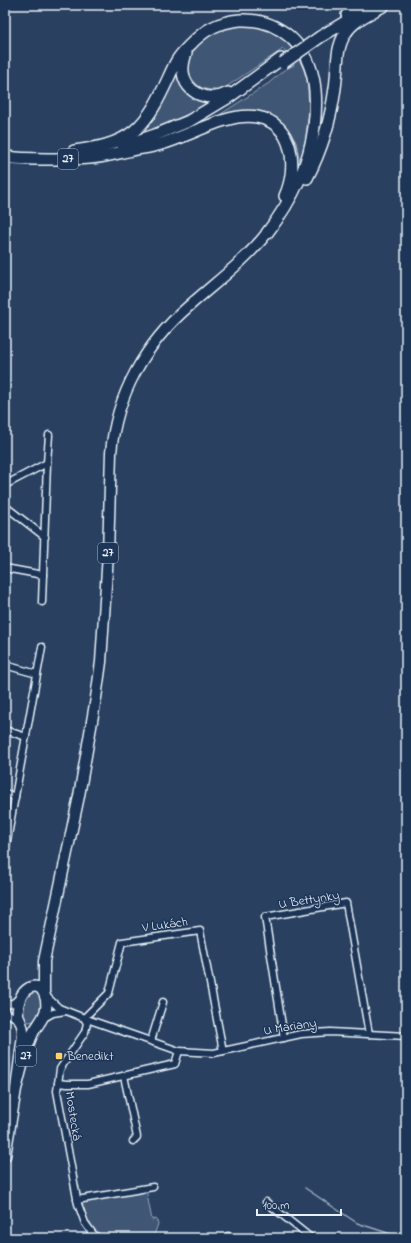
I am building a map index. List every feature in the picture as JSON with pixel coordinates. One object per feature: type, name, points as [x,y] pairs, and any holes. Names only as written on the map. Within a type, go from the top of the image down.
[{"type":"highway","points":[[74,152],[98,151],[125,145],[189,121],[229,97],[318,35],[366,5]]},
{"type":"highway","points":[[318,35],[376,5]]},
{"type":"highway","points":[[267,233],[287,212],[300,192],[317,158],[332,106],[336,87],[340,44],[345,34],[351,25],[360,18],[384,5]]},
{"type":"highway","points":[[74,152],[112,143],[125,137],[134,130],[159,99],[182,52],[203,32],[212,27],[234,20],[255,21],[272,26],[287,34],[300,48],[309,65],[315,85],[316,102],[310,151],[304,170],[290,199],[267,233]]},
{"type":"highway","points":[[190,45],[183,65],[184,78],[193,91],[200,95],[209,97],[218,97],[225,94],[265,67],[282,61]]},
{"type":"highway","points":[[130,150],[176,132],[231,101],[282,61]]},
{"type":"highway","points":[[130,150],[162,144],[217,123],[249,116],[258,117],[275,125],[287,140],[292,169],[291,180],[287,193],[267,233]]},
{"type":"highway","name":"27","points":[[5,149],[26,152],[74,152]]},
{"type":"highway","name":"27","points":[[5,157],[91,158],[130,150]]},
{"type":"main road","name":"27","points":[[16,1089],[30,1041],[33,1033],[41,1021],[46,1007],[44,994],[44,961],[80,789],[97,691],[104,626],[111,453],[112,440],[117,419],[134,372],[158,338],[183,310],[247,256],[267,233]]},
{"type":"main road","name":"27","points":[[5,1156],[23,1035],[23,1028],[18,1014],[18,1007],[25,992],[35,980],[44,961]]},
{"type":"main road","points":[[25,992],[32,987],[36,987],[41,989],[44,994]]},
{"type":"main road","name":"27","points":[[21,1022],[26,1027],[30,1028],[34,1027],[41,1021]]},
{"type":"street","points":[[42,602],[49,435]]},
{"type":"street","points":[[5,485],[47,463]]},
{"type":"street","points":[[5,506],[45,537]]},
{"type":"street","points":[[5,568],[43,575]]},
{"type":"street","points":[[5,852],[42,647]]},
{"type":"street","points":[[5,665],[37,674]]},
{"type":"street","points":[[5,730],[26,737]]},
{"type":"street","points":[[5,793],[15,797]]},
{"type":"street","name":"U Bettynky","points":[[284,1038],[265,918],[346,903],[369,1034]]},
{"type":"street","name":"V Lukách","points":[[84,1018],[109,994],[122,942],[200,931],[223,1051]]},
{"type":"street","points":[[5,1005],[13,1003],[25,992]]},
{"type":"street","points":[[44,994],[56,1006],[84,1018]]},
{"type":"street","points":[[151,1041],[163,1002]]},
{"type":"street","points":[[41,1021],[53,1012],[66,1011]]},
{"type":"street","points":[[5,1012],[21,1022]]},
{"type":"street","name":"U Mariany","points":[[84,1018],[179,1051],[214,1053],[301,1034],[330,1032],[406,1036]]},
{"type":"street","name":"Mostecká","points":[[84,1018],[87,1023],[85,1032],[60,1069],[57,1091],[77,1200],[85,1223],[96,1236]]},
{"type":"street","points":[[58,1082],[67,1084],[88,1084],[175,1064],[179,1051]]},
{"type":"street","points":[[124,1076],[136,1137],[133,1141]]},
{"type":"street","points":[[77,1200],[153,1187]]},
{"type":"street","points":[[266,1202],[311,1238]]},
{"type":"street","points":[[298,1238],[304,1233]]},
{"type":"street","points":[[86,1238],[96,1236]]},
{"type":"shaded area","points":[[246,24],[263,28],[287,40],[301,63],[307,78],[309,108],[306,135],[300,163],[296,142],[285,125],[276,117],[256,110],[236,112],[213,119],[269,83],[284,70],[294,65],[283,49],[223,89],[211,90],[202,88],[195,82],[189,72],[188,66],[190,56],[205,38],[220,30]]},
{"type":"shaded area","points":[[180,65],[207,105],[152,131],[129,139]]},
{"type":"shaded area","points":[[33,992],[38,993],[41,996],[42,1010],[35,1021],[29,1022],[23,1016],[22,1011],[26,998]]},
{"type":"shaded area","points":[[146,1189],[152,1220],[156,1219],[158,1224],[153,1238],[119,1239],[103,1237],[91,1227],[79,1202]]},
{"type":"waterway","points":[[305,1188],[357,1223],[403,1238]]},
{"type":"place","name":"Benedikt","points":[[59,1056]]}]
